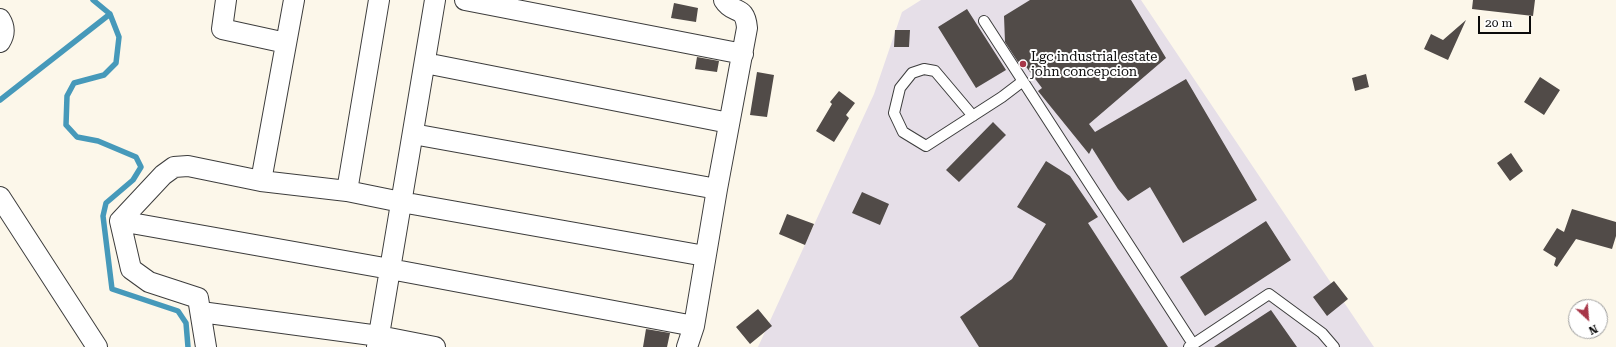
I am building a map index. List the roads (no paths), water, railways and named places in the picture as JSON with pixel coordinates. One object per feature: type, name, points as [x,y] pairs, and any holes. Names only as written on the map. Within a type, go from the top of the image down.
[{"type":"street","points":[[226,0],[222,29],[286,43]]},
{"type":"street","points":[[261,181],[294,0]]},
{"type":"street","points":[[347,191],[378,0]]},
{"type":"street","points":[[378,342],[435,0]]},
{"type":"street","points":[[465,0],[743,54]]},
{"type":"street","points":[[687,347],[694,326],[717,189],[748,28],[746,18],[739,10],[727,6],[724,0]]},
{"type":"street","points":[[0,19],[5,33],[0,42]]},
{"type":"street","points":[[425,63],[729,123]]},
{"type":"street","points":[[412,134],[717,189]]},
{"type":"street","points":[[120,221],[163,175],[174,167],[188,166],[261,181],[347,191],[705,256]]},
{"type":"street","points":[[0,197],[97,347]]},
{"type":"street","points":[[120,221],[390,269],[694,326]]},
{"type":"street","points":[[120,221],[131,269],[149,282],[198,298],[206,347]]},
{"type":"street","points":[[201,312],[378,342],[435,347]]},
{"type":"lane","points":[[984,21],[1191,346],[1268,294],[1322,333],[1334,347]]},
{"type":"lane","points":[[973,116],[935,71],[924,69],[912,73],[900,88],[894,113],[903,132],[926,146],[973,116],[1023,81]]},
{"type":"waterway","points":[[93,0],[110,14],[119,37],[116,63],[104,75],[74,83],[67,96],[66,125],[77,137],[98,141],[136,157],[141,167],[133,180],[106,203],[103,216],[112,289],[178,311],[186,323],[188,347]]},
{"type":"waterway","points":[[0,100],[110,14]]},
{"type":"place","name":"Lgc industrial estate john concepcion","points":[[1023,64]]}]
